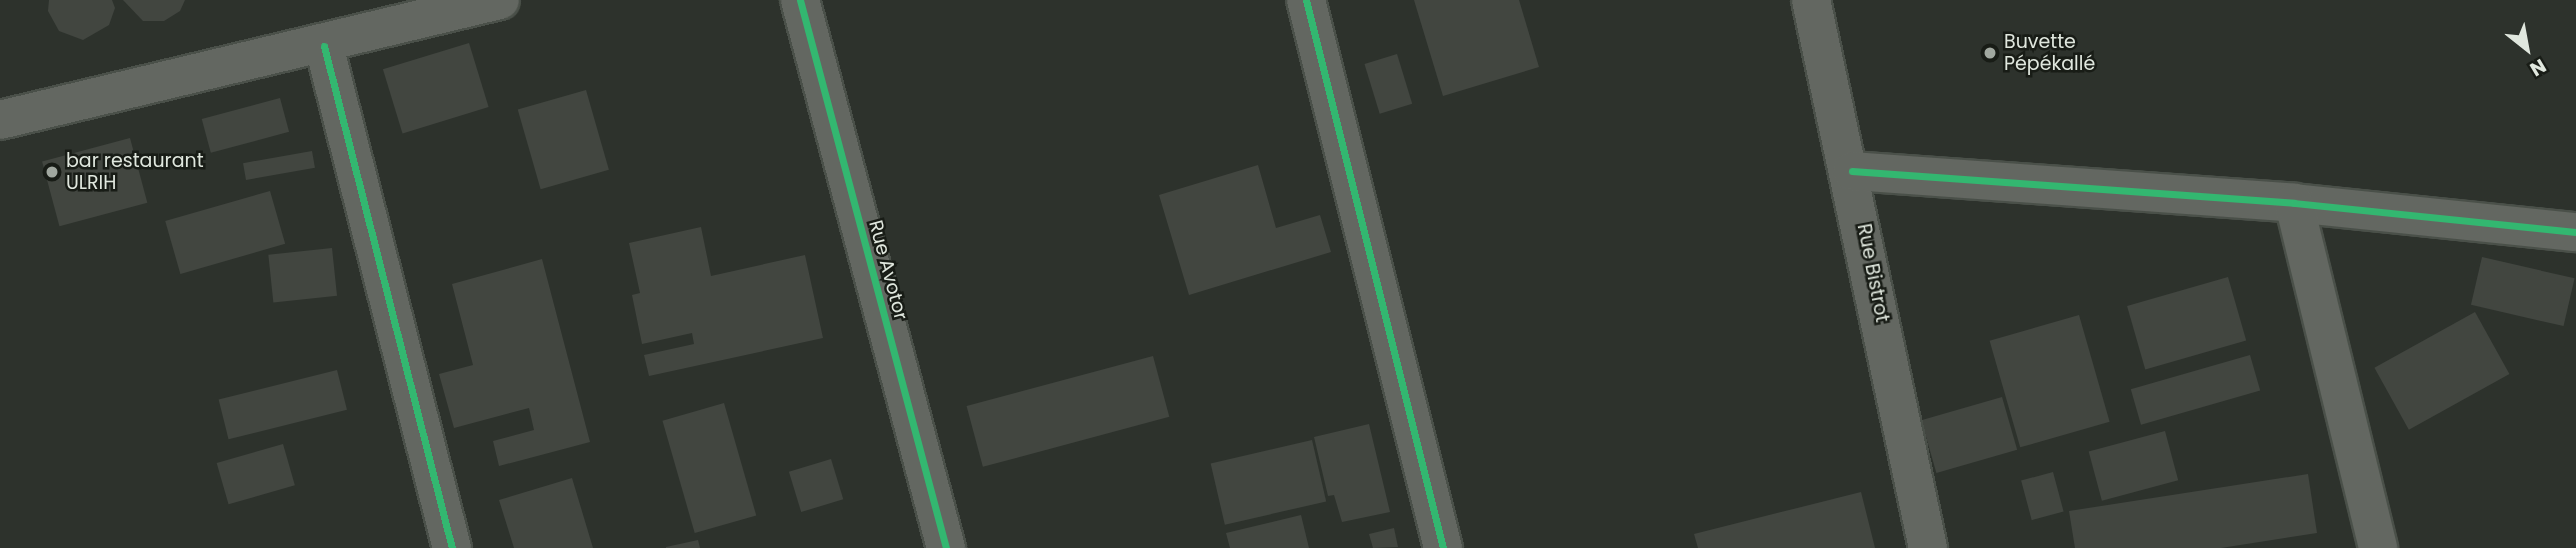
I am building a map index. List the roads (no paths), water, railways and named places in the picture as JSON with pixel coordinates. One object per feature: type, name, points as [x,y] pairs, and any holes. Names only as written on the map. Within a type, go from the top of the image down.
[{"type":"street","points":[[0,120],[324,46],[500,0]]},
{"type":"street","name":"Rue Avotor","points":[[800,0],[946,548]]},
{"type":"street","points":[[1306,0],[1443,548]]},
{"type":"street","name":"Rue Bistrot","points":[[1811,0],[1852,171],[1928,548]]},
{"type":"street","points":[[324,46],[452,548]]},
{"type":"street","points":[[1852,171],[2294,203],[2576,232]]},
{"type":"street","points":[[2294,203],[2378,548]]},
{"type":"place","name":"Buvette Pépékallé","points":[[1990,53]]},
{"type":"place","name":"bar restaurant ULRIH","points":[[52,172]]}]
